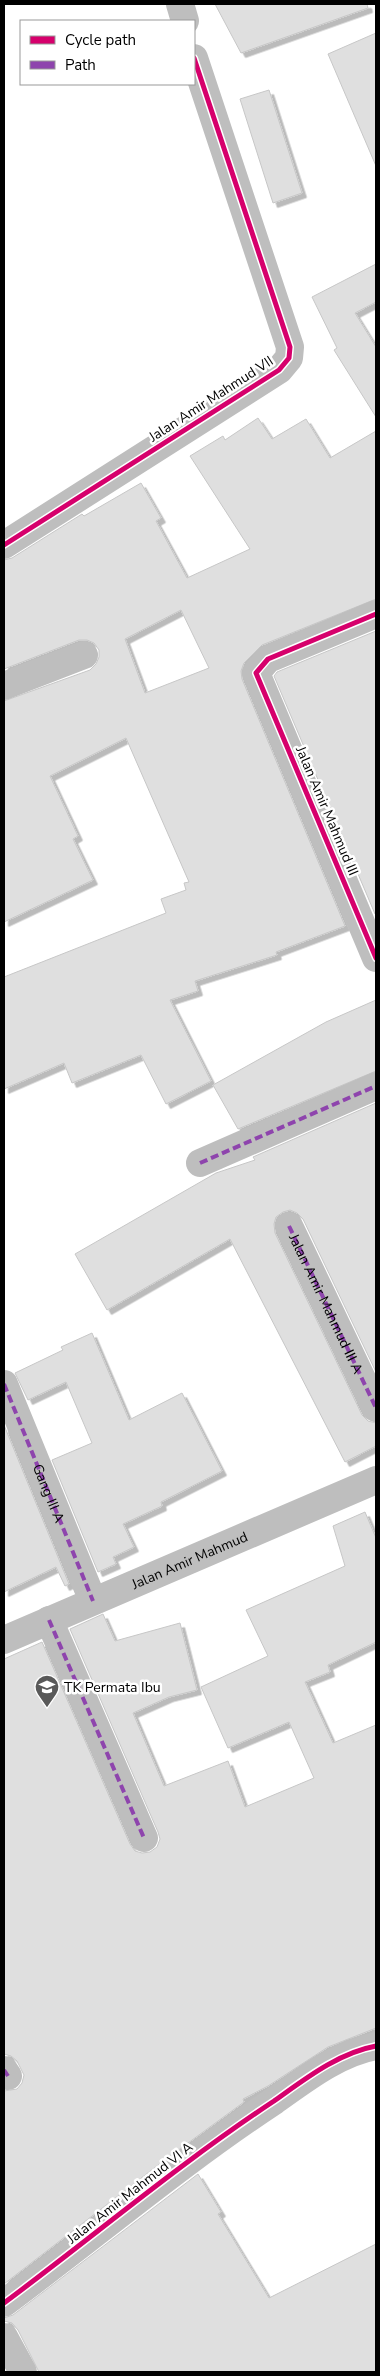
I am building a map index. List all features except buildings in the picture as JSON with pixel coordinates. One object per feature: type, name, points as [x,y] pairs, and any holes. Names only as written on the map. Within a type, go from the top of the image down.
[{"type":"street","points":[[180,4],[184,20]]},
{"type":"street","name":"Jalan Amir Mahmud VII","points":[[4,545],[280,370],[288,358],[290,347],[195,61]]},
{"type":"street","name":"Jalan Amir Mahmud III","points":[[376,614],[268,659],[256,673],[376,958]]},
{"type":"street","points":[[4,686],[84,655]]},
{"type":"street","points":[[200,1163],[376,1086]]},
{"type":"street","name":"Jalan Amir Mahmud III A","points":[[289,1226],[376,1408]]},
{"type":"street","name":"Gang III A","points":[[4,1384],[93,1601]]},
{"type":"street","name":"Jalan Amir Mahmud","points":[[4,1640],[376,1480]]},
{"type":"street","points":[[49,1620],[144,1838]]},
{"type":"street","name":"Jalan Amir Mahmud VI A","points":[[4,2303],[91,2239],[218,2138],[322,2068],[361,2049],[376,2046]]},
{"type":"street","points":[[4,2337],[23,2372]]},
{"type":"marked path","points":[[200,1163],[376,1086]]},
{"type":"marked path","points":[[289,1226],[376,1408]]},
{"type":"marked path","points":[[4,1384],[93,1601]]},
{"type":"marked path","points":[[49,1620],[144,1838]]},
{"type":"marked path","points":[[4,2070],[8,2076]]},
{"type":"cycle path","points":[[4,545],[279,370],[289,358],[290,347],[195,61]]},
{"type":"cycle path","points":[[376,614],[268,659],[256,673],[376,958]]},
{"type":"cycle path","points":[[4,2303],[171,2174],[298,2084],[348,2054],[376,2046]]},
{"type":"place","name":"TK Permata Ibu","points":[[47,1708]]}]
